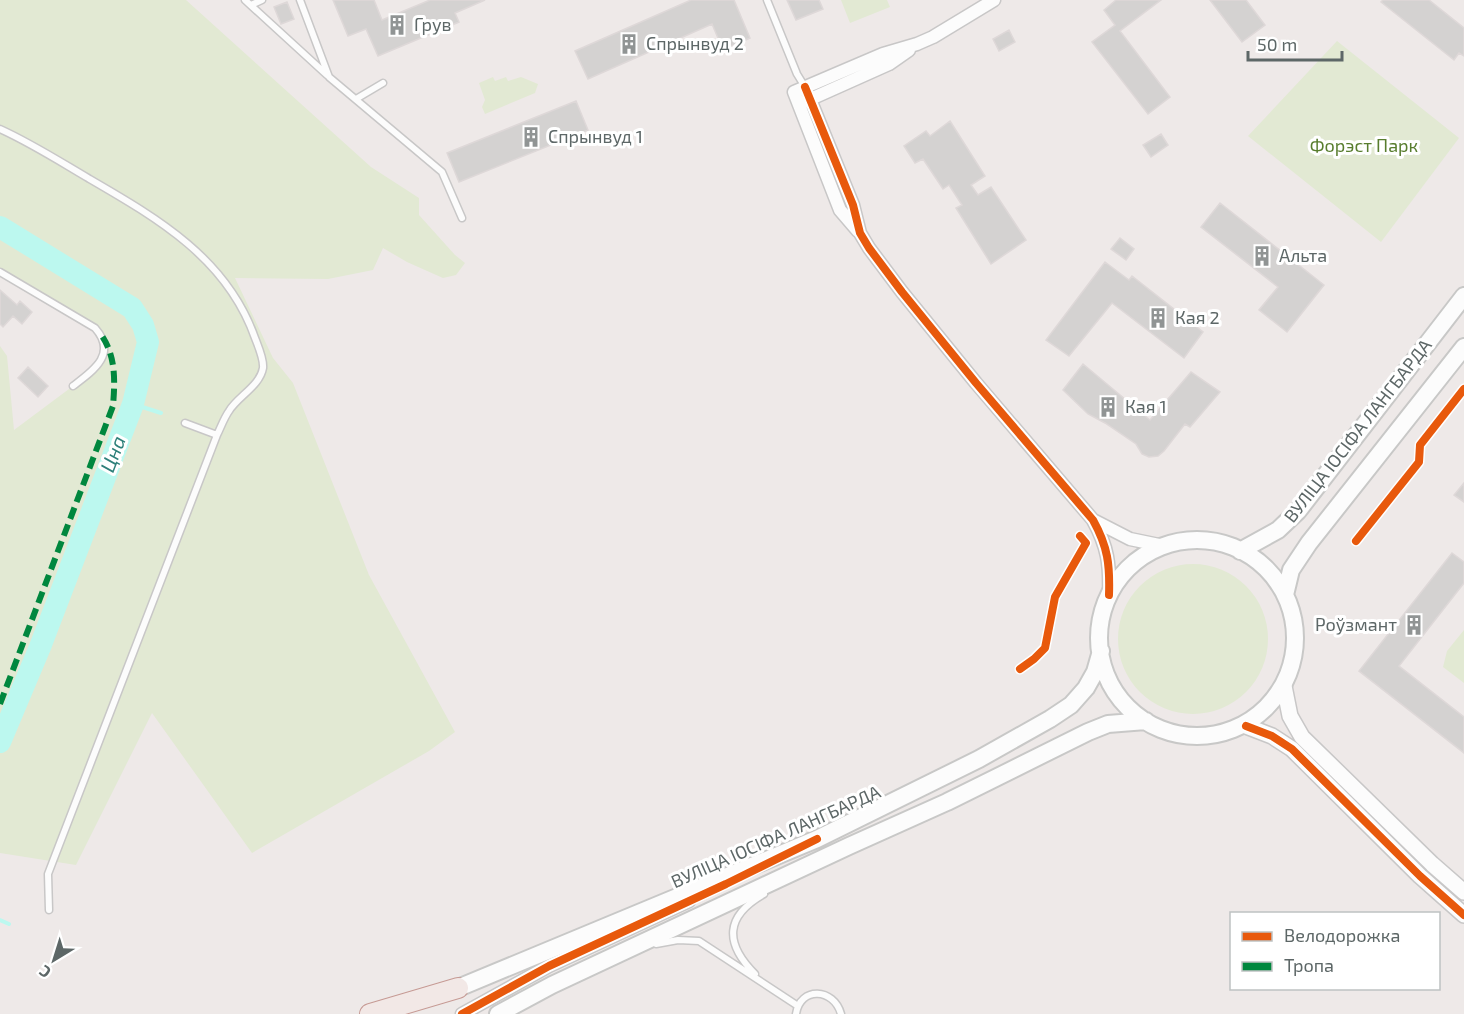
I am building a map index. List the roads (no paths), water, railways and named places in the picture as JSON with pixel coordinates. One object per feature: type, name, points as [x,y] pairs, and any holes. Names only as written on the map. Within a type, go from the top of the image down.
[{"type":"highway","points":[[370,1014],[458,988]]},
{"type":"main road","name":"ВУЛІЦА ІОСІФА ЛАНГБАРДА","points":[[1240,551],[1278,530],[1298,511],[1464,296]]},
{"type":"main road","name":"ВУЛІЦА ІОСІФА ЛАНГБАРДА","points":[[1285,596],[1291,570],[1309,543],[1464,347]]},
{"type":"main road","points":[[1199,538],[1220,542],[1240,551],[1278,582],[1285,596],[1292,622],[1294,645],[1292,666],[1284,686],[1262,716],[1246,726],[1228,733],[1200,737],[1172,733],[1146,721],[1116,691],[1101,651],[1101,622],[1109,595],[1116,582],[1135,561],[1159,545],[1199,538]]},
{"type":"main road","name":"ВУЛІЦА ІОСІФА ЛАНГБАРДА","points":[[458,988],[817,839],[979,759],[1071,705],[1086,688],[1095,672],[1101,651]]},
{"type":"main road","name":"ВУЛІЦА ІОСІФА ЛАНГБАРДА","points":[[498,1014],[552,985],[947,802],[1088,732],[1108,724],[1146,721]]},
{"type":"street","points":[[994,0],[933,37],[883,54],[799,90],[840,210],[860,233],[909,302],[1093,520],[1103,538],[1108,555],[1109,595]]},
{"type":"street","points":[[804,102],[889,64],[917,44]]},
{"type":"street","points":[[1093,520],[1130,539],[1159,545]]},
{"type":"street","points":[[1284,686],[1290,716],[1302,737],[1464,892]]},
{"type":"street","points":[[1246,726],[1272,736],[1292,749],[1412,868],[1464,915]]},
{"type":"street","points":[[462,1014],[558,961],[726,884],[817,839]]},
{"type":"lane","points":[[248,2],[262,0]]},
{"type":"lane","points":[[300,0],[329,78]]},
{"type":"lane","points":[[767,0],[796,74],[799,90]]},
{"type":"lane","points":[[248,2],[329,78],[442,172],[462,218]]},
{"type":"lane","points":[[796,74],[799,90]]},
{"type":"lane","points":[[356,99],[383,83]]},
{"type":"lane","points":[[0,129],[23,139],[134,204],[194,247],[229,287],[248,318],[261,355],[263,368],[258,379],[229,409],[217,435],[48,874],[49,910]]},
{"type":"lane","points":[[0,272],[95,328],[102,336],[104,344],[102,361],[73,386]]},
{"type":"lane","points":[[185,423],[217,435]]},
{"type":"lane","points":[[764,983],[739,957],[735,948],[733,931],[737,916],[751,902],[783,884],[796,872]]},
{"type":"lane","points":[[600,964],[626,958],[657,944],[678,940],[699,941],[798,1006]]},
{"type":"lane","points":[[796,1014],[798,1006],[805,998],[820,993],[834,1000],[841,1014]]},
{"type":"waterway","name":"Цна","points":[[0,227],[132,308],[143,325],[148,342],[133,404],[40,647],[0,742]]},
{"type":"waterway","points":[[133,404],[161,413]]},
{"type":"waterway","points":[[0,920],[9,924]]},
{"type":"place","name":"Грув","points":[[397,25]]},
{"type":"place","name":"Спрынвуд 2","points":[[629,44]]},
{"type":"place","name":"Спрынвуд 1","points":[[531,137]]},
{"type":"place","name":"Альта","points":[[1262,256]]},
{"type":"place","name":"Кая 2","points":[[1158,318]]},
{"type":"place","name":"Кая 1","points":[[1108,407]]},
{"type":"place","name":"Роўзмант","points":[[1414,625]]},
{"type":"park label","name":"Форэст Парк","points":[[1364,146]]}]
